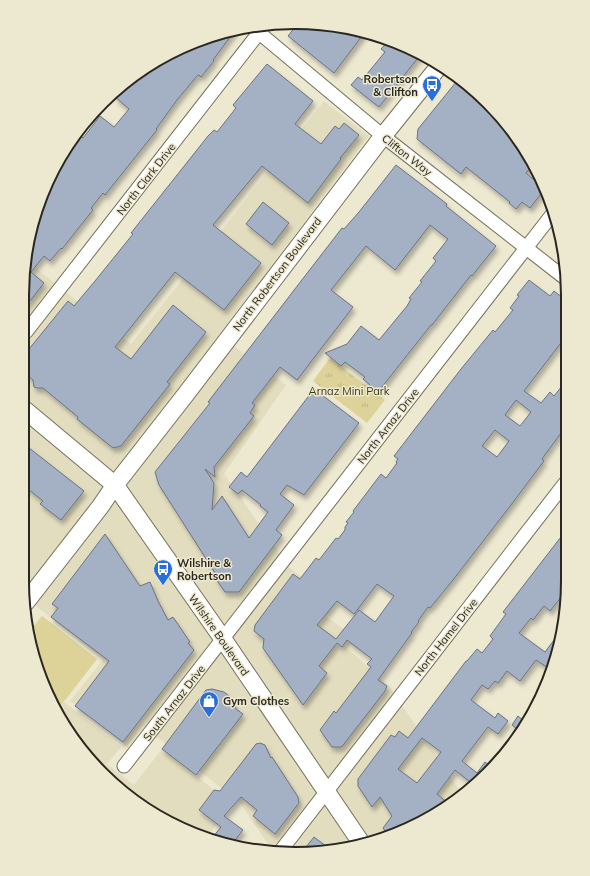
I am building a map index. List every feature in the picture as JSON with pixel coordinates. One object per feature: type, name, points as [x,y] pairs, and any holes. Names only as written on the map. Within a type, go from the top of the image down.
[{"type":"main road","name":"North Robertson Boulevard","points":[[30,597],[436,70]]},
{"type":"main road","name":"Wilshire Boulevard","points":[[29,413],[115,485],[327,790],[359,839]]},
{"type":"street","name":"Clifton Way","points":[[261,31],[383,136],[560,274]]},
{"type":"street","name":"North Clark Drive","points":[[29,328],[255,32]]},
{"type":"street","name":"North Arnaz Drive","points":[[223,639],[550,218]]},
{"type":"street","name":"North Hamel Drive","points":[[284,846],[561,488]]},
{"type":"street","name":"South Arnaz Drive","points":[[124,766],[223,639]]},
{"type":"shaded area","points":[[324,101],[369,136],[219,335],[286,385],[224,474],[289,567],[335,604],[327,617],[355,637],[347,648],[389,686],[459,790],[443,802],[413,820],[364,838],[330,845],[295,847],[269,845],[240,803],[143,726],[127,747],[70,701],[103,660],[30,601],[29,295],[31,264],[131,344]]},
{"type":"shaded area","points":[[42,616],[97,659],[64,702],[121,747],[107,764],[134,785],[162,749],[214,790],[199,810],[217,824],[210,833],[177,820],[147,802],[120,781],[95,756],[74,729],[56,699],[43,667],[33,627]]},
{"type":"green space","name":"Arnaz Mini Park","points":[[330,358],[385,400],[367,423],[313,381]]},
{"type":"green space","points":[[42,616],[97,659],[60,706],[43,667],[33,627]]},
{"type":"building","points":[[295,29],[330,31],[361,37],[334,73],[288,36]]},
{"type":"building","points":[[230,37],[201,77],[199,75],[197,76],[177,100],[156,129],[157,130],[105,195],[103,193],[91,208],[93,210],[62,249],[61,248],[50,261],[44,256],[31,272],[44,283],[29,302],[31,260],[34,243],[43,209],[56,177],[82,136],[83,138],[100,116],[114,127],[129,109],[116,98],[147,74],[177,56],[209,43]]},
{"type":"building","points":[[385,44],[417,59],[379,107],[351,85],[358,77],[362,80],[385,52],[381,49]]},
{"type":"building","points":[[267,64],[313,101],[295,124],[321,144],[335,126],[339,129],[344,123],[359,135],[340,158],[341,159],[308,203],[262,166],[213,225],[261,263],[224,310],[175,272],[115,347],[131,359],[173,305],[206,332],[167,382],[170,384],[121,446],[113,448],[77,419],[78,417],[43,388],[34,387],[33,380],[29,376],[29,349],[68,301],[74,306],[95,281],[208,136],[214,130],[217,132],[236,108],[233,105]]},
{"type":"building","points":[[455,83],[483,107],[506,133],[529,169],[526,173],[536,181],[541,194],[530,208],[522,202],[516,209],[509,203],[510,202],[466,167],[461,174],[417,139],[418,129]]},
{"type":"building","points":[[396,165],[447,204],[446,206],[496,246],[472,276],[471,275],[378,392],[363,379],[365,377],[345,362],[341,366],[325,353],[347,344],[361,326],[379,340],[407,306],[411,299],[409,298],[436,261],[433,258],[448,239],[430,225],[395,270],[366,246],[331,290],[353,307],[297,380],[280,367],[252,403],[255,405],[250,413],[254,416],[214,467],[215,477],[205,469],[214,483],[212,510],[222,496],[249,538],[268,512],[242,490],[238,494],[229,487],[241,472],[247,477],[314,389],[359,423],[304,495],[287,485],[280,494],[294,505],[276,530],[282,535],[239,592],[225,592],[216,579],[217,576],[159,485],[155,472],[210,403],[208,402],[342,228],[344,229],[359,212]]},
{"type":"building","points":[[263,202],[289,223],[272,245],[246,224]]},
{"type":"building","points":[[529,280],[550,296],[554,291],[561,296],[561,343],[524,391],[541,403],[550,392],[554,396],[561,387],[561,433],[542,459],[544,461],[511,505],[453,580],[430,608],[428,607],[418,621],[419,622],[411,632],[412,633],[378,680],[387,686],[385,691],[344,744],[341,747],[332,747],[320,730],[334,711],[336,713],[371,667],[367,664],[372,659],[347,640],[342,647],[337,643],[319,666],[327,673],[303,705],[263,648],[264,639],[254,631],[255,625],[293,574],[300,579],[316,558],[319,560],[336,538],[338,539],[345,530],[348,523],[346,522],[354,512],[353,511],[381,474],[386,478],[397,463],[396,462],[398,459],[394,456],[461,369],[493,330],[495,332],[513,310],[510,308],[519,296],[517,295]],"holes":[[[516,400],[531,412],[520,426],[505,415]],[[495,430],[509,441],[497,457],[482,446]],[[377,584],[394,596],[375,622],[359,610],[336,639],[317,625],[337,601],[354,614]]]},
{"type":"building","points":[[29,448],[84,491],[61,520],[40,504],[43,501],[29,490]]},
{"type":"building","points":[[105,534],[140,586],[150,582],[168,620],[173,617],[190,642],[188,643],[194,650],[123,742],[75,706],[109,661],[51,617],[58,608],[52,604]]},
{"type":"building","points":[[561,537],[560,599],[550,611],[544,606],[533,620],[531,618],[519,633],[545,652],[555,639],[547,667],[536,660],[520,681],[507,671],[498,683],[495,681],[488,689],[482,685],[471,700],[495,718],[498,713],[508,721],[498,734],[488,727],[462,761],[477,773],[485,762],[488,764],[469,782],[455,770],[437,794],[445,801],[413,820],[385,831],[383,828],[392,816],[380,797],[372,807],[358,786],[358,779],[391,735],[395,737],[399,731],[408,738],[466,661],[477,649],[482,653],[493,639],[490,636],[506,614],[503,612]],"holes":[[[422,738],[441,752],[417,783],[398,769]]]},
{"type":"building","points":[[212,689],[224,692],[229,696],[236,709],[243,714],[196,775],[162,749],[206,690]]},
{"type":"building","points":[[518,716],[522,719],[516,729],[512,725]]},
{"type":"building","points":[[260,743],[265,745],[271,758],[272,757],[298,797],[299,803],[275,834],[253,816],[257,810],[241,797],[224,816],[243,830],[235,840],[215,835],[221,827],[199,810],[214,790],[220,791],[256,744]]},
{"type":"building","points":[[314,837],[325,845],[312,846],[307,846]]},
{"type":"place","name":"Robertson & Clifton","points":[[432,102]]},
{"type":"place","name":"Wilshire & Robertson","points":[[163,586]]},
{"type":"place","name":"Gym Clothes","points":[[209,718]]}]
